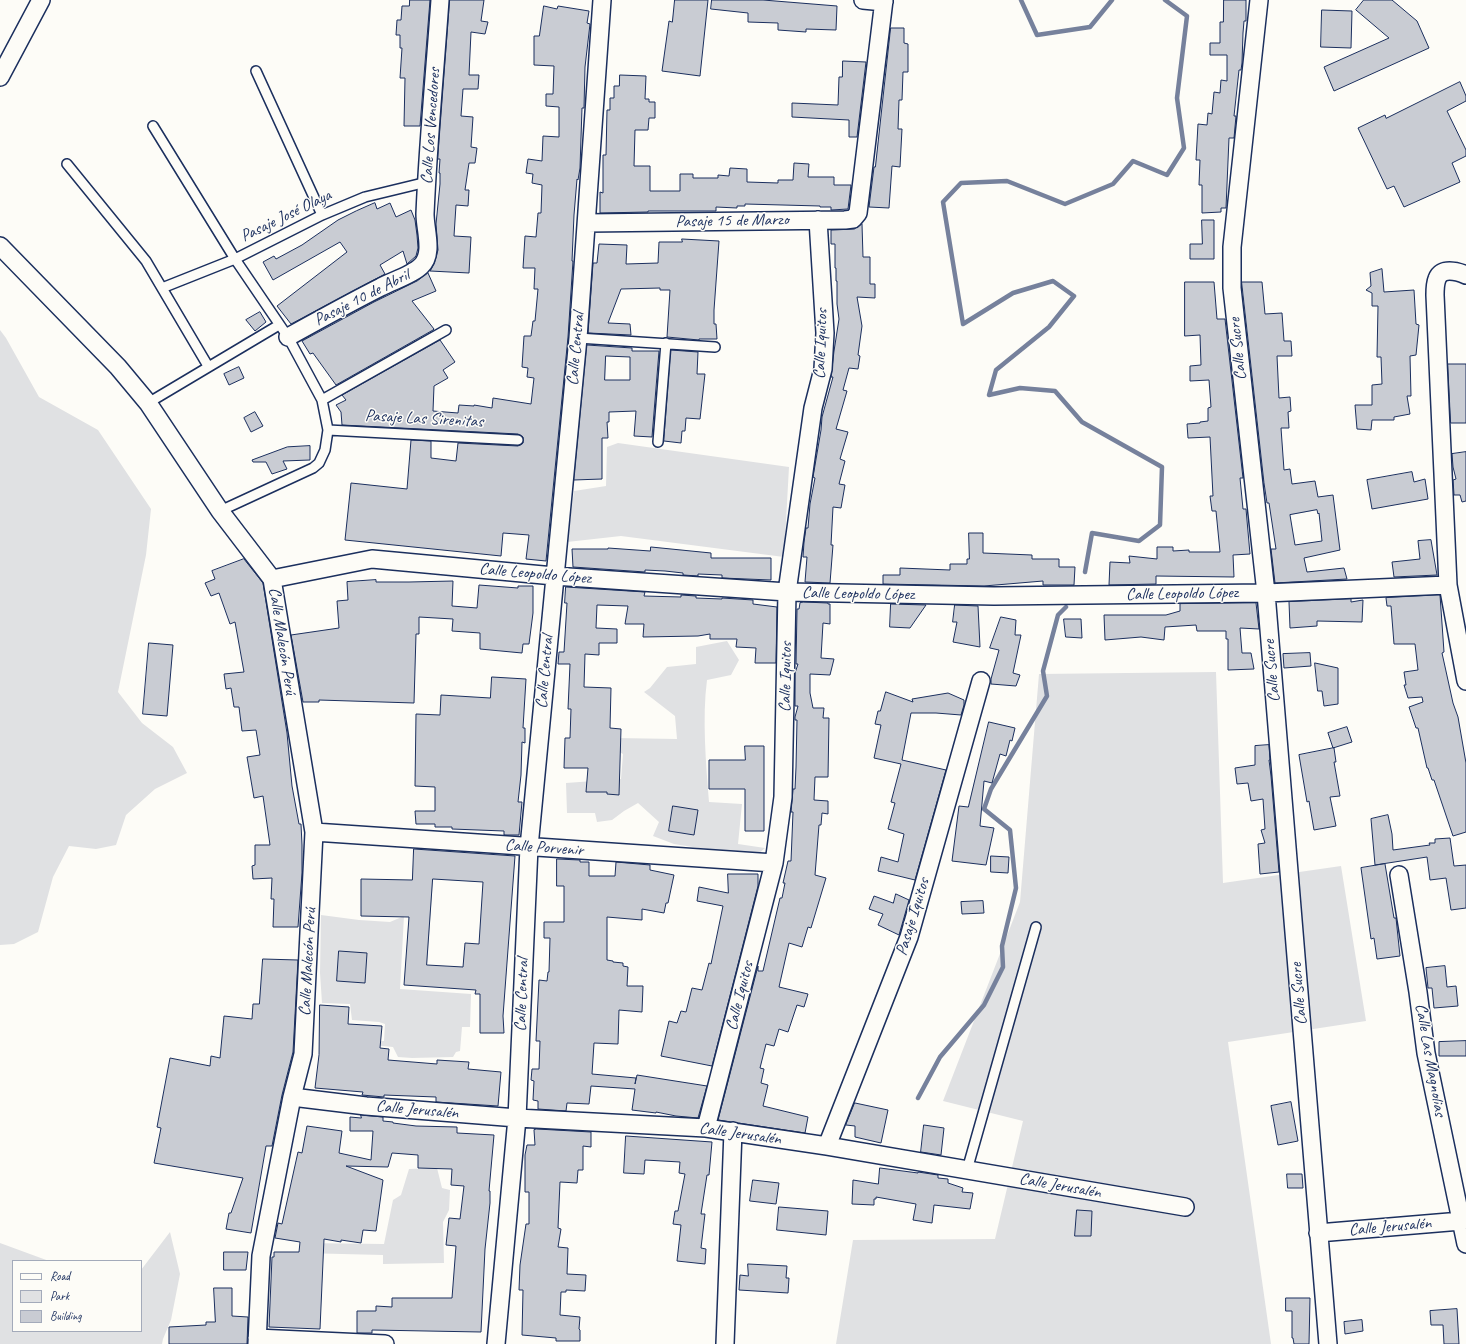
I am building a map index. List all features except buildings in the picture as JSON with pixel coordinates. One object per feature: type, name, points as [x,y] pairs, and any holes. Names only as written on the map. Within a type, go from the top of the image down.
[{"type":"street","points":[[0,78],[41,0]]},
{"type":"street","name":"Calle Los Vencedores","points":[[428,252],[425,222],[426,182],[440,0]]},
{"type":"street","name":"Calle Central","points":[[496,1344],[517,1118],[529,846],[578,338],[602,0]]},
{"type":"street","points":[[863,0],[884,1]]},
{"type":"street","name":"Calle Sucre","points":[[1260,0],[1232,247],[1232,288],[1266,593],[1328,1344]]},
{"type":"street","name":"Pasaje 15 de Marzo","points":[[587,223],[854,219],[858,213],[884,1]]},
{"type":"street","name":"Calle Iquitos","points":[[706,1128],[774,863],[783,797],[787,592],[813,408],[823,369],[825,333],[818,220]]},
{"type":"street","points":[[0,246],[118,367],[148,403],[220,512],[272,579]]},
{"type":"street","name":"Pasaje 10 de Abril","points":[[284,331],[417,269],[426,261],[428,252]]},
{"type":"street","points":[[1466,275],[1454,270],[1449,270],[1442,273],[1437,278],[1434,295],[1448,585],[1466,681]]},
{"type":"street","name":"Calle Leopoldo López","points":[[272,579],[372,559],[554,576],[787,592],[994,596],[1266,593],[1448,585]]},
{"type":"street","name":"Calle Malecón Perú","points":[[257,1341],[261,1256],[292,1097],[303,1054],[314,832],[272,579]]},
{"type":"street","name":"Pasaje Iquitos","points":[[827,1146],[909,937],[981,681]]},
{"type":"street","name":"Calle Porvenir","points":[[314,832],[774,863]]},
{"type":"street","name":"Calle Las Magnolias","points":[[1399,875],[1418,992],[1426,1053],[1466,1244]]},
{"type":"street","name":"Calle Jerusalén","points":[[292,1097],[366,1106],[517,1118],[706,1128],[733,1131],[1185,1207]]},
{"type":"street","points":[[725,1344],[733,1131]]},
{"type":"street","name":"Calle Jerusalén","points":[[1318,1233],[1461,1221]]},
{"type":"street","points":[[257,1341],[385,1344]]},
{"type":"lane","points":[[256,71],[322,215]]},
{"type":"lane","points":[[153,126],[235,259],[284,331],[322,400],[328,430],[325,450],[319,463],[313,468],[220,512]]},
{"type":"lane","points":[[67,164],[146,261],[208,366]]},
{"type":"lane","name":"Pasaje José Olaya","points":[[162,288],[235,259],[322,215],[365,197],[426,182]]},
{"type":"lane","points":[[322,400],[446,330]]},
{"type":"lane","name":"Pasaje 10 de Abril","points":[[148,403],[208,366],[284,331]]},
{"type":"lane","points":[[578,338],[715,347]]},
{"type":"lane","points":[[658,442],[666,343]]},
{"type":"lane","name":"Pasaje Las Sirenitas","points":[[328,430],[518,440]]},
{"type":"lane","points":[[967,1170],[1036,927]]},
{"type":"green space","points":[[0,330],[39,397],[98,430],[151,509],[146,555],[118,692],[142,723],[173,747],[187,773],[155,789],[126,815],[116,845],[96,849],[69,846],[53,877],[38,932],[14,944],[0,945]]},
{"type":"green space","points":[[618,443],[789,467],[784,557],[621,536],[567,542],[574,491],[606,486],[607,447]]},
{"type":"green space","points":[[727,641],[739,660],[731,675],[707,680],[705,725],[709,802],[742,804],[738,844],[765,848],[755,857],[674,844],[653,836],[659,822],[638,803],[612,820],[597,822],[595,813],[567,813],[566,783],[621,779],[623,754],[614,749],[615,738],[677,739],[675,716],[644,692],[650,688],[667,667],[696,664],[696,647]]},
{"type":"green space","points":[[1216,672],[1223,883],[1341,866],[1366,1021],[1228,1042],[1271,1344],[836,1344],[853,1240],[995,1239],[1023,1121],[943,1101],[1020,902],[1039,674]]},
{"type":"green space","points":[[321,915],[390,922],[404,916],[400,989],[471,994],[470,1027],[462,1027],[460,1051],[456,1052],[453,1057],[398,1057],[393,1047],[350,1043],[384,1041],[385,1024],[379,1022],[352,1020],[350,1004],[322,1003],[320,973]]},
{"type":"green space","points":[[437,1168],[442,1188],[450,1190],[449,1210],[443,1222],[444,1263],[383,1264],[383,1255],[301,1253],[302,1243],[384,1244],[393,1200],[401,1195],[409,1169]]},
{"type":"green space","points":[[170,1232],[180,1274],[171,1320],[162,1344],[0,1344],[0,1243],[46,1260],[12,1260],[12,1332],[142,1332],[142,1269]]},
{"type":"waterway","points":[[1021,0],[1037,35],[1090,27],[1112,0]]},
{"type":"waterway","points":[[1085,572],[1092,533],[1139,541],[1160,525],[1162,467],[1082,422],[1055,391],[1020,388],[989,395],[996,370],[1049,327],[1074,296],[1053,281],[1013,293],[963,324],[943,202],[961,183],[1007,181],[1065,204],[1113,184],[1133,161],[1167,175],[1184,148],[1177,98],[1187,16],[1165,0]]},
{"type":"waterway","points":[[918,1098],[940,1057],[984,1005],[1003,967],[1002,946],[1016,888],[1010,830],[984,809],[991,789],[1047,696],[1043,671],[1058,615],[1066,607]]}]
